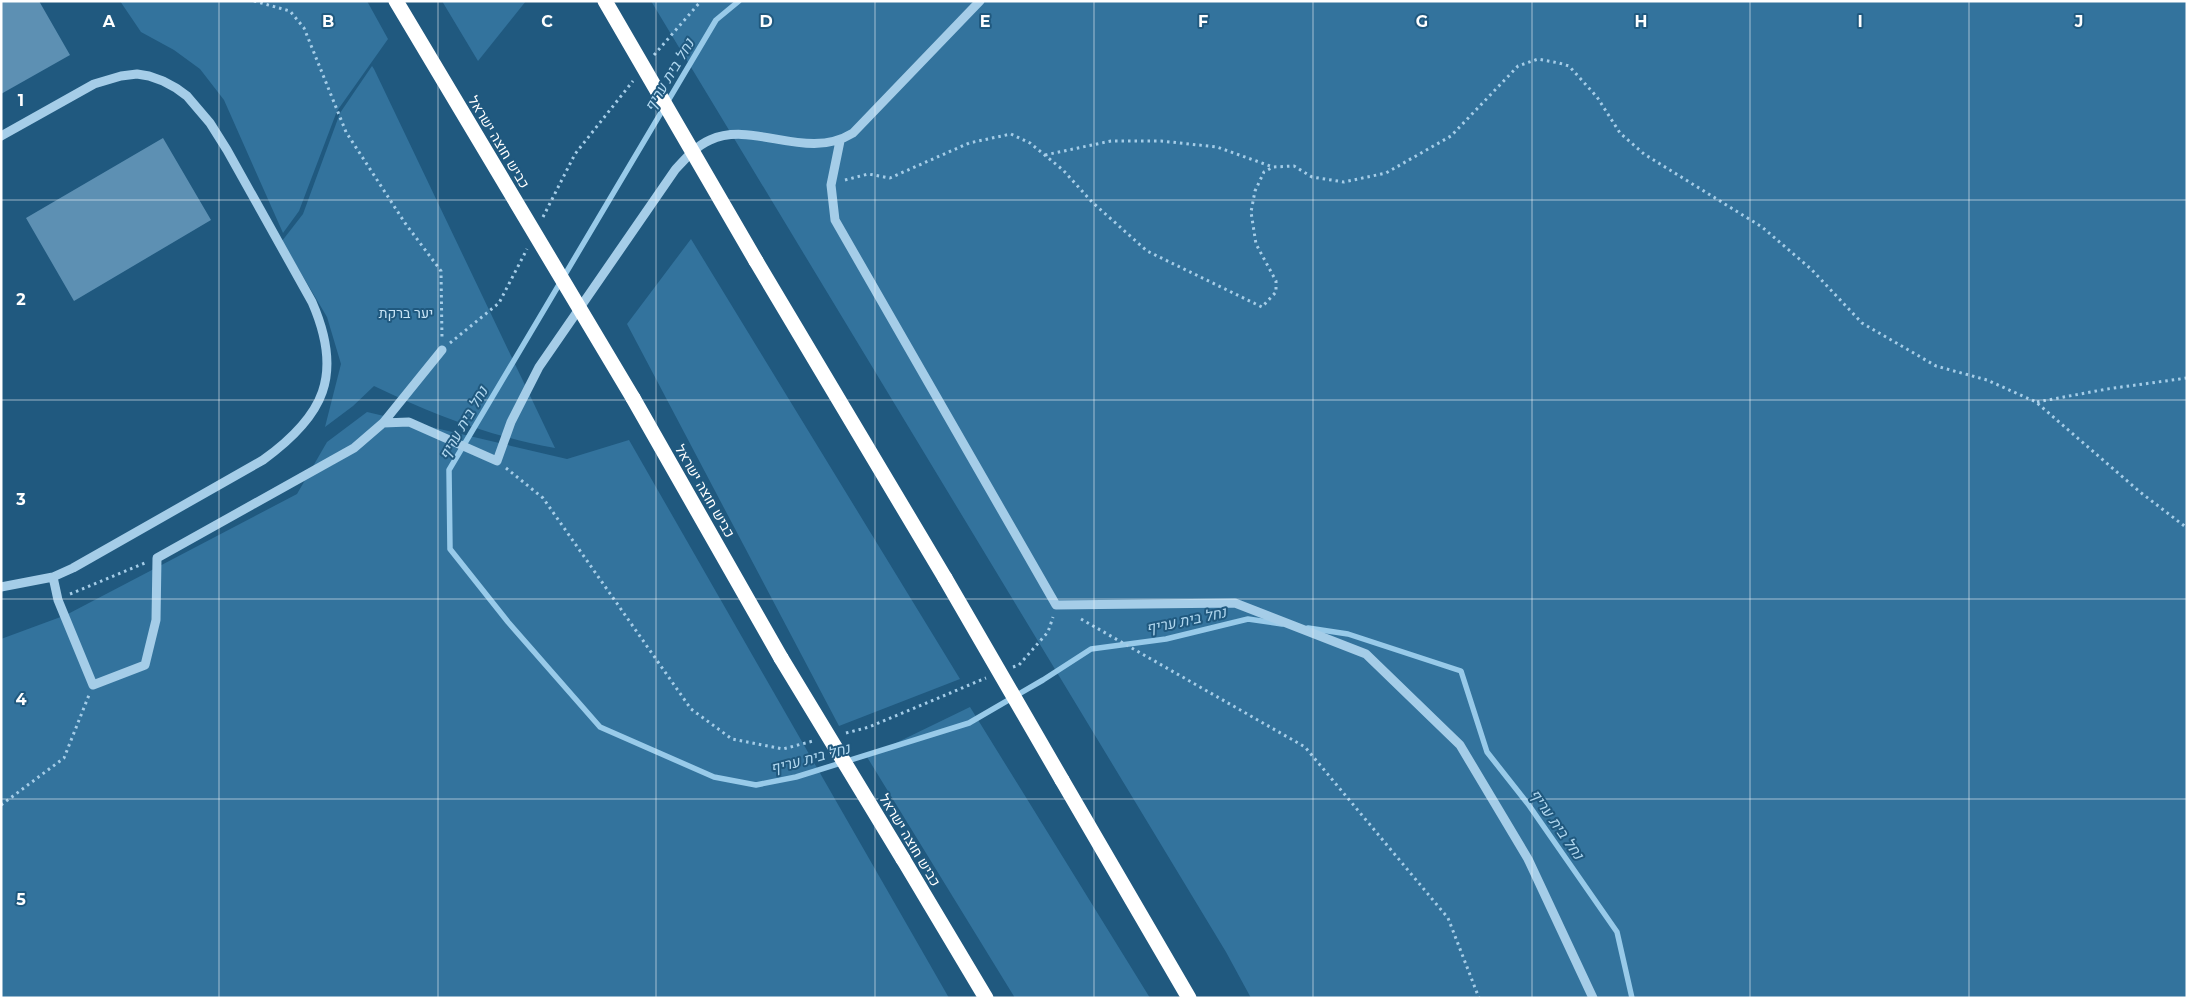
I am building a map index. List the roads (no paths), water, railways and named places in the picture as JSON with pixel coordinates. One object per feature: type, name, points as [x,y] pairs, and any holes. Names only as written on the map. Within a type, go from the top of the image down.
[{"type":"highway","name":"כביש חוצה ישראל","points":[[396,1],[633,398],[781,658],[986,998]]},
{"type":"highway","points":[[605,1],[756,261],[945,578],[1188,998]]},
{"type":"street","points":[[383,423],[409,422],[498,461],[511,422],[539,367],[675,170],[693,151],[710,140],[730,134],[766,137],[800,144],[840,141],[853,133],[980,1]]},
{"type":"street","points":[[1,136],[94,84],[105,80],[136,74],[149,76],[176,88],[199,109],[227,150],[312,302],[320,322],[325,345],[324,386],[318,404],[308,421],[283,446],[263,460],[73,568],[52,577],[1,588]]},
{"type":"street","points":[[840,141],[831,185],[835,220],[1056,604],[1235,603],[1366,654],[1460,745],[1528,859],[1592,998]]},
{"type":"street","points":[[52,577],[58,600],[93,685],[145,665],[156,620],[157,558],[354,448],[383,423],[442,350]]},
{"type":"waterway","name":"נחל בית עריף","points":[[739,1],[716,20],[449,470],[450,549],[508,622],[600,727],[714,777],[756,785],[796,777],[969,723],[1043,680],[1091,649],[1166,639],[1248,619],[1282,624]]},
{"type":"waterway","name":"נחל בית עריף","points":[[1308,628],[1348,634],[1461,671],[1487,752],[1528,804],[1617,932],[1632,998]]},
{"type":"park label","name":"יער ברקת","points":[[406,313]]}]
